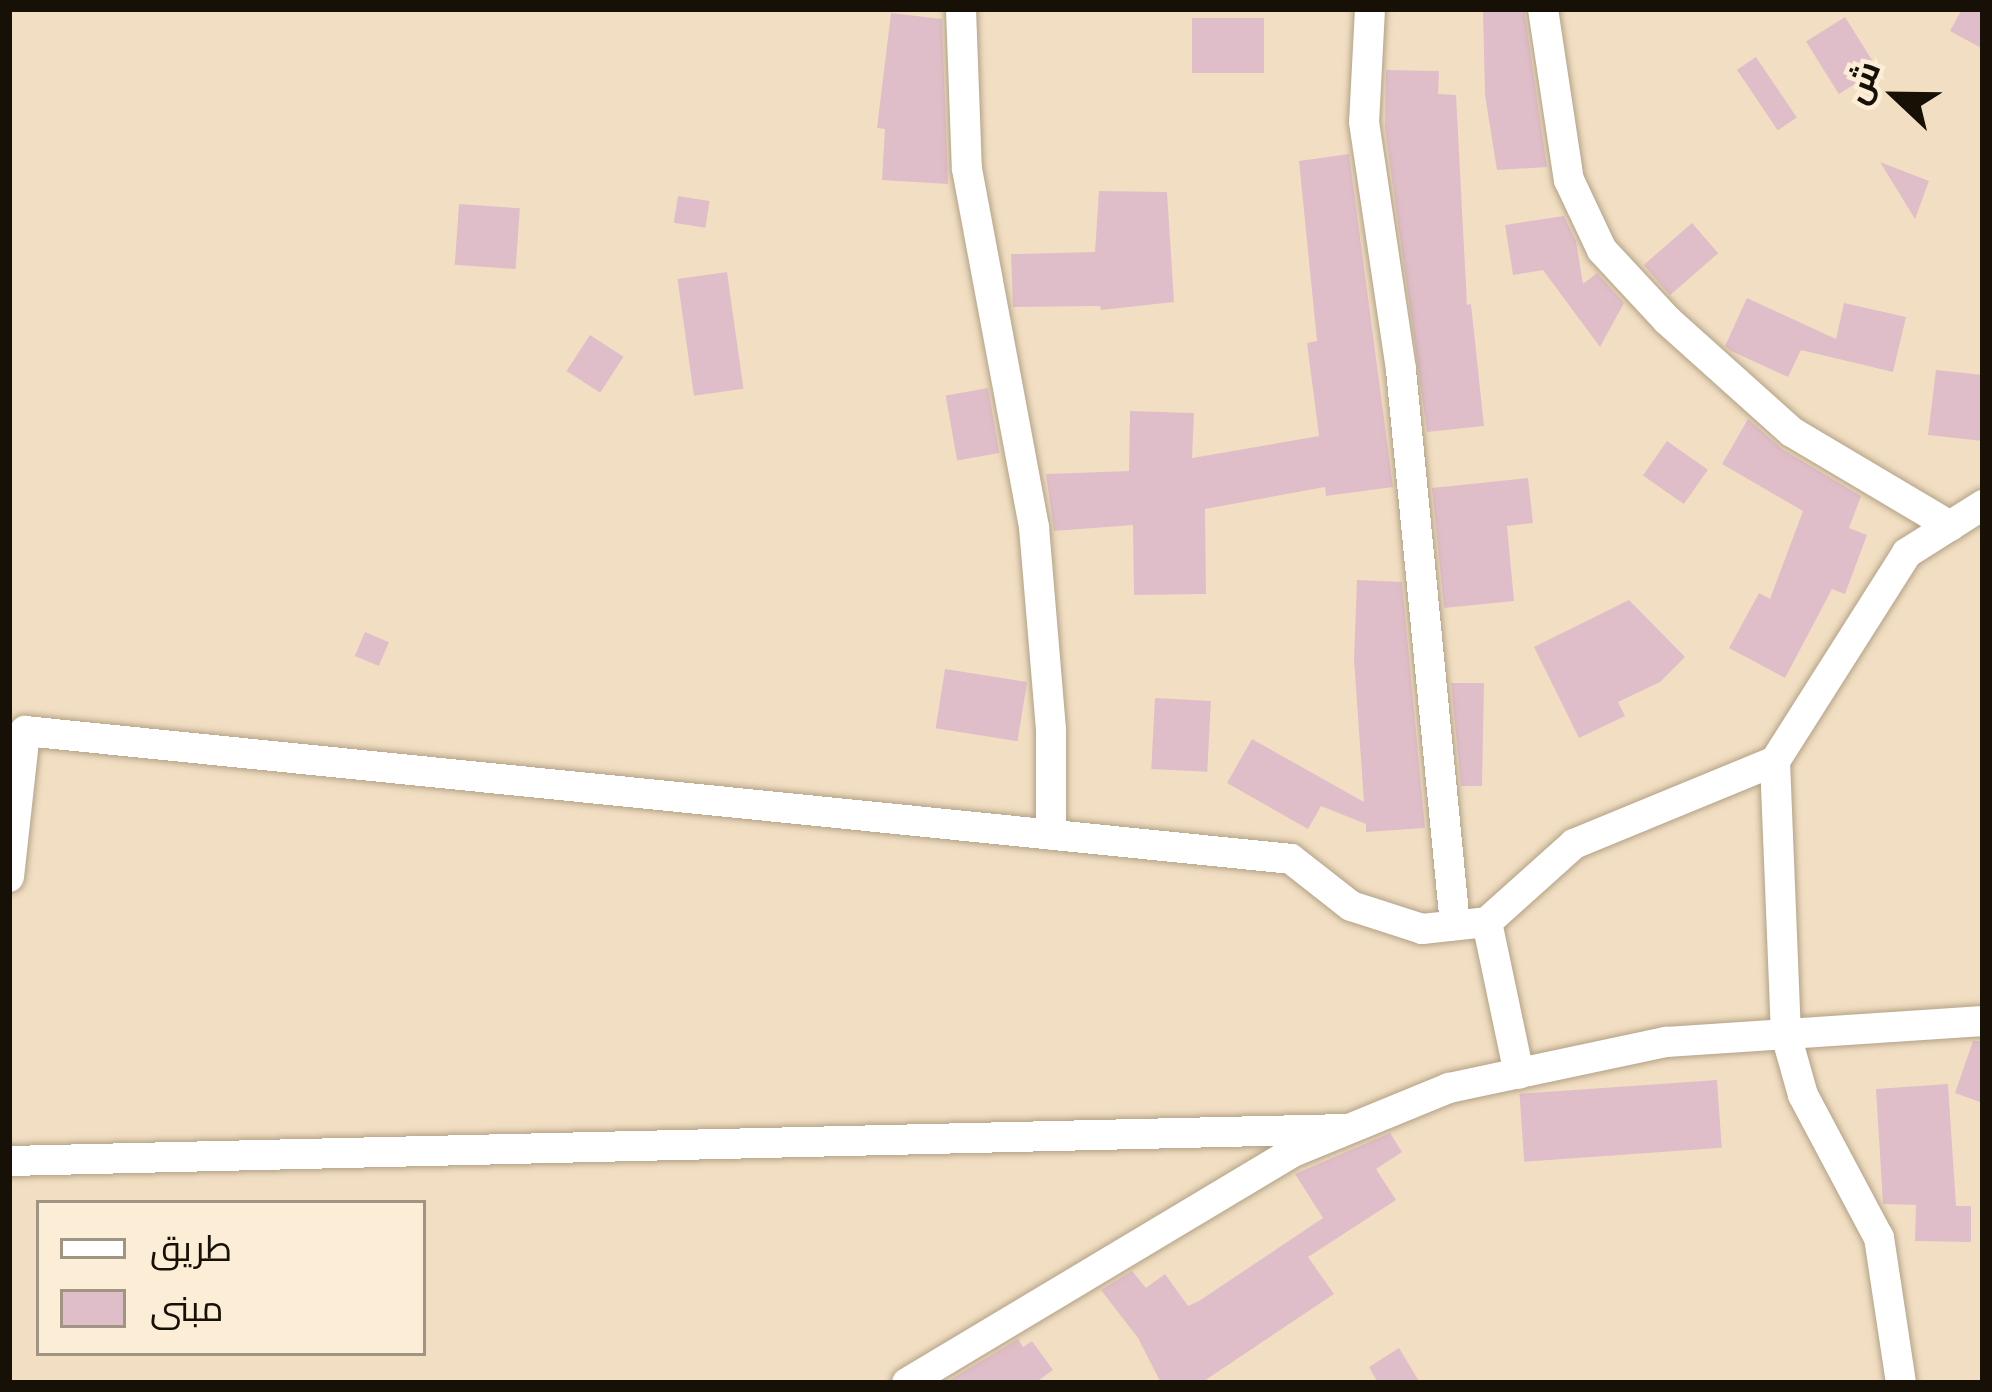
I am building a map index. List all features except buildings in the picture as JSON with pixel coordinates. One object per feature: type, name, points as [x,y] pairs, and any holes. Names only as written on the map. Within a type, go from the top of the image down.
[{"type":"street","points":[[962,9],[968,169],[1034,527],[1052,730],[1051,835]]},
{"type":"street","points":[[1370,9],[1364,122],[1401,370],[1455,925]]},
{"type":"street","points":[[1544,9],[1569,180],[1601,250],[1666,320],[1792,432],[1950,526]]},
{"type":"street","points":[[1901,1383],[1879,1238],[1803,1095],[1786,1035],[1774,761],[1906,553],[1983,505]]},
{"type":"street","points":[[9,877],[25,731],[1291,859],[1352,906],[1422,929],[1487,922],[1574,844],[1774,761]]},
{"type":"street","points":[[1487,922],[1519,1073]]},
{"type":"street","points":[[908,1383],[1293,1152],[1449,1088],[1666,1042],[1983,1021]]},
{"type":"street","points":[[9,1161],[1347,1129]]}]
